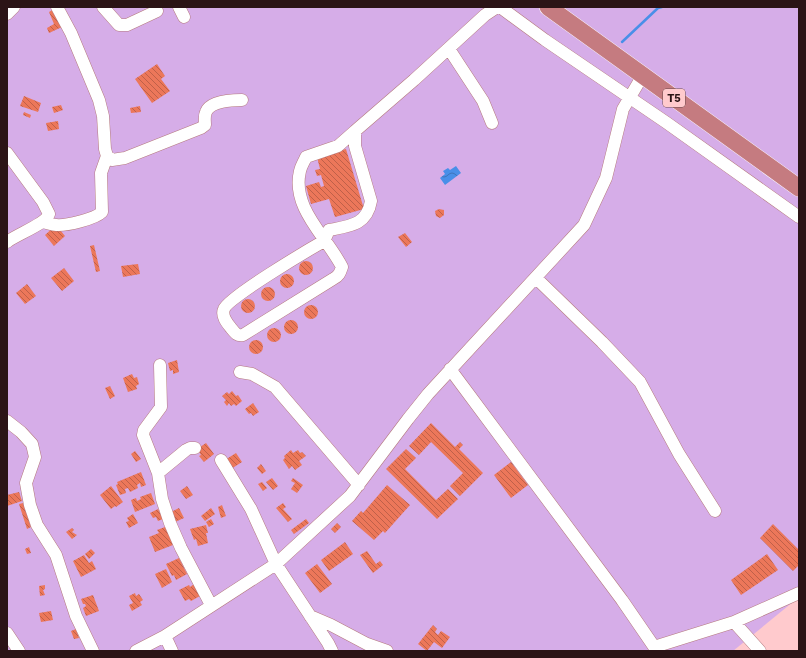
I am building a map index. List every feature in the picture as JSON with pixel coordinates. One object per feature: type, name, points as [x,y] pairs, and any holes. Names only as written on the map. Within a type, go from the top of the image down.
[{"type":"highway","name":"T5","points":[[548,7],[799,188]]},
{"type":"street","points":[[7,14],[14,7]]},
{"type":"street","points":[[43,222],[62,225],[92,218],[102,212],[101,174],[106,156],[103,116],[99,100],[71,33],[57,7]]},
{"type":"street","points":[[103,7],[119,25],[127,25],[157,11]]},
{"type":"street","points":[[355,131],[354,146],[371,201],[366,216],[358,223],[329,230],[324,241],[254,285],[227,304],[223,312],[224,318],[239,336],[243,335],[338,276],[342,267],[324,241],[304,208],[298,188],[300,170],[306,157],[338,146],[355,131],[405,88],[449,49],[485,15],[497,7]]},
{"type":"street","points":[[500,7],[799,217]]},
{"type":"street","points":[[449,49],[483,101],[492,122]]},
{"type":"street","points":[[136,651],[164,636],[276,564],[350,496],[408,419],[450,369],[584,225],[606,178],[623,109],[643,75]]},
{"type":"street","points":[[106,156],[112,160],[125,158],[182,136],[205,125],[205,114],[207,109],[232,100],[242,100]]},
{"type":"street","points":[[7,153],[47,208],[49,214],[48,218],[43,222],[26,230],[7,242]]},
{"type":"street","points":[[536,278],[602,342],[640,382],[693,477],[715,511]]},
{"type":"street","points":[[160,365],[161,406],[143,433],[158,473],[162,499],[170,523],[181,548],[211,606]]},
{"type":"street","points":[[450,369],[618,594],[656,649],[734,622],[799,593]]},
{"type":"street","points":[[240,372],[252,374],[275,387],[359,485]]},
{"type":"street","points":[[7,421],[21,432],[32,444],[35,457],[26,483],[30,505],[37,525],[56,555],[76,616],[93,651]]},
{"type":"street","points":[[158,473],[186,450],[195,448]]},
{"type":"street","points":[[221,460],[251,509],[276,564],[332,651]]},
{"type":"street","points":[[310,616],[367,644],[388,651]]},
{"type":"street","points":[[734,622],[760,651]]},
{"type":"street","points":[[7,634],[19,651]]},
{"type":"street","points":[[164,636],[172,651]]},
{"type":"shaded area","points":[[7,7],[799,7],[799,597],[733,651],[7,651]]},
{"type":"water","points":[[456,166],[461,173],[445,185],[440,178],[445,174],[443,171],[448,168],[450,170]]},
{"type":"building","points":[[54,9],[62,27],[49,33],[47,28],[54,24],[49,12]]},
{"type":"building","points":[[157,64],[165,76],[161,79],[170,91],[152,103],[135,79]]},
{"type":"building","points":[[24,96],[41,103],[38,112],[20,106]]},
{"type":"building","points":[[61,105],[63,110],[54,113],[52,107]]},
{"type":"building","points":[[140,106],[141,112],[131,113],[130,108]]},
{"type":"building","points":[[24,112],[31,115],[30,118],[23,115]]},
{"type":"building","points":[[58,121],[59,129],[48,131],[46,123]]},
{"type":"building","points":[[346,149],[364,209],[335,217],[329,199],[311,204],[306,186],[319,182],[321,187],[324,186],[321,175],[317,176],[315,170],[320,169],[317,157]]},
{"type":"building","points":[[439,209],[444,210],[444,215],[440,218],[436,216],[435,211]]},
{"type":"building","points":[[56,225],[65,236],[54,246],[45,235]]},
{"type":"building","points":[[405,233],[412,242],[406,247],[398,237]]},
{"type":"building","points":[[94,245],[100,271],[96,272],[90,246]]},
{"type":"building","points":[[306,261],[311,263],[313,268],[311,273],[306,275],[301,273],[299,268],[301,263]]},
{"type":"building","points":[[138,264],[140,274],[123,277],[121,266]]},
{"type":"building","points":[[64,268],[74,281],[62,291],[51,278]]},
{"type":"building","points":[[287,274],[292,276],[294,281],[292,286],[287,288],[282,286],[280,281],[282,276]]},
{"type":"building","points":[[27,284],[36,296],[25,304],[16,293]]},
{"type":"building","points":[[268,287],[273,289],[275,294],[273,299],[268,301],[263,299],[261,294],[263,289]]},
{"type":"building","points":[[248,299],[253,301],[255,306],[253,311],[248,313],[243,311],[241,306],[243,301]]},
{"type":"building","points":[[311,305],[316,307],[318,312],[316,317],[311,319],[306,317],[304,312],[306,307]]},
{"type":"building","points":[[291,320],[296,322],[298,327],[296,332],[291,334],[286,332],[284,327],[286,322]]},
{"type":"building","points":[[274,328],[279,330],[281,335],[279,340],[274,342],[269,340],[267,335],[269,330]]},
{"type":"building","points":[[256,340],[261,342],[263,347],[261,352],[256,354],[251,352],[249,347],[251,342]]},
{"type":"building","points":[[177,360],[179,372],[173,374],[173,370],[170,371],[168,363]]},
{"type":"building","points":[[132,374],[134,378],[137,377],[139,384],[136,386],[137,389],[128,392],[123,378]]},
{"type":"building","points":[[110,386],[115,396],[110,399],[105,388]]},
{"type":"building","points":[[232,391],[236,396],[238,395],[242,401],[236,406],[234,404],[231,406],[229,403],[227,406],[224,402],[226,400],[222,396],[227,392],[229,394]]},
{"type":"building","points":[[253,403],[259,412],[253,416],[245,409]]},
{"type":"building","points":[[431,423],[455,447],[460,442],[463,445],[459,449],[483,473],[460,496],[450,486],[463,473],[431,442],[419,455],[409,446]]},
{"type":"building","points":[[206,443],[214,454],[204,462],[199,456],[201,455],[197,449]]},
{"type":"building","points":[[406,449],[416,458],[405,469],[436,500],[448,489],[458,499],[437,519],[386,469]]},
{"type":"building","points":[[291,450],[293,453],[298,450],[306,456],[299,461],[302,465],[295,470],[292,466],[289,469],[283,460],[285,458],[284,456]]},
{"type":"building","points":[[135,451],[141,459],[136,462],[131,454]]},
{"type":"building","points":[[236,453],[242,462],[231,469],[225,460]]},
{"type":"building","points":[[511,462],[528,485],[511,498],[494,475]]},
{"type":"building","points":[[261,464],[266,471],[262,474],[257,468]]},
{"type":"building","points":[[141,472],[146,485],[141,487],[140,483],[137,485],[138,488],[130,492],[128,488],[125,489],[126,493],[120,495],[116,485],[118,484],[117,482]]},
{"type":"building","points":[[272,478],[278,486],[273,490],[266,482]]},
{"type":"building","points":[[293,478],[303,485],[297,493],[291,489],[295,483],[291,481]]},
{"type":"building","points":[[262,482],[267,488],[263,491],[258,484]]},
{"type":"building","points":[[387,485],[410,505],[385,533],[383,531],[374,540],[352,521],[361,511],[363,513]]},
{"type":"building","points":[[111,486],[123,502],[111,509],[100,495]]},
{"type":"building","points":[[187,486],[193,495],[186,499],[180,491]]},
{"type":"building","points":[[19,492],[22,501],[7,506],[7,495]]},
{"type":"building","points":[[151,493],[155,504],[135,512],[131,500],[136,498],[137,501],[141,499],[140,497]]},
{"type":"building","points":[[23,503],[31,527],[27,529],[19,504]]},
{"type":"building","points":[[283,503],[286,507],[283,509],[292,519],[288,522],[276,508]]},
{"type":"building","points":[[222,505],[226,516],[221,518],[218,507]]},
{"type":"building","points":[[179,508],[184,518],[175,522],[171,512]]},
{"type":"building","points":[[211,508],[215,514],[205,521],[201,516]]},
{"type":"building","points":[[158,509],[163,519],[158,521],[156,517],[153,518],[150,513]]},
{"type":"building","points":[[133,514],[138,523],[129,528],[126,522],[129,521],[127,518]]},
{"type":"building","points":[[211,519],[214,524],[209,527],[206,522]]},
{"type":"building","points":[[306,519],[309,523],[294,534],[291,530]]},
{"type":"building","points":[[337,523],[341,527],[335,533],[331,529]]},
{"type":"building","points":[[773,524],[799,550],[799,565],[793,571],[760,538]]},
{"type":"building","points":[[206,525],[208,543],[198,546],[190,529]]},
{"type":"building","points":[[165,527],[173,545],[155,552],[149,537],[159,533],[157,530]]},
{"type":"building","points":[[72,528],[74,530],[72,532],[77,535],[72,539],[66,532]]},
{"type":"building","points":[[345,542],[353,554],[329,571],[321,560]]},
{"type":"building","points":[[29,547],[31,553],[27,554],[25,549]]},
{"type":"building","points":[[91,549],[95,553],[89,559],[85,554]]},
{"type":"building","points":[[367,551],[376,564],[380,561],[383,565],[373,573],[360,555]]},
{"type":"building","points":[[767,554],[778,570],[741,595],[731,580]]},
{"type":"building","points":[[84,555],[89,563],[92,561],[96,569],[81,577],[73,561]]},
{"type":"building","points":[[179,558],[187,574],[176,580],[174,575],[172,576],[166,564]]},
{"type":"building","points":[[317,564],[332,584],[320,593],[305,573]]},
{"type":"building","points":[[166,569],[172,582],[162,588],[155,574]]},
{"type":"building","points":[[194,584],[200,596],[191,601],[189,599],[185,601],[179,590],[189,585],[190,587]]},
{"type":"building","points":[[45,585],[45,589],[43,590],[45,595],[40,596],[39,586]]},
{"type":"building","points":[[135,593],[136,596],[139,594],[143,600],[140,602],[142,605],[132,611],[129,605],[133,603],[129,596]]},
{"type":"building","points":[[93,595],[99,611],[86,616],[83,608],[86,606],[83,604],[81,599]]},
{"type":"building","points":[[51,611],[53,620],[41,622],[39,613]]},
{"type":"building","points":[[433,625],[437,629],[435,632],[438,635],[441,631],[450,637],[442,648],[434,642],[427,651],[418,644]]},
{"type":"building","points":[[76,629],[79,638],[74,639],[71,631]]},
{"type":"waterway","points":[[622,42],[658,8],[662,7]]}]
